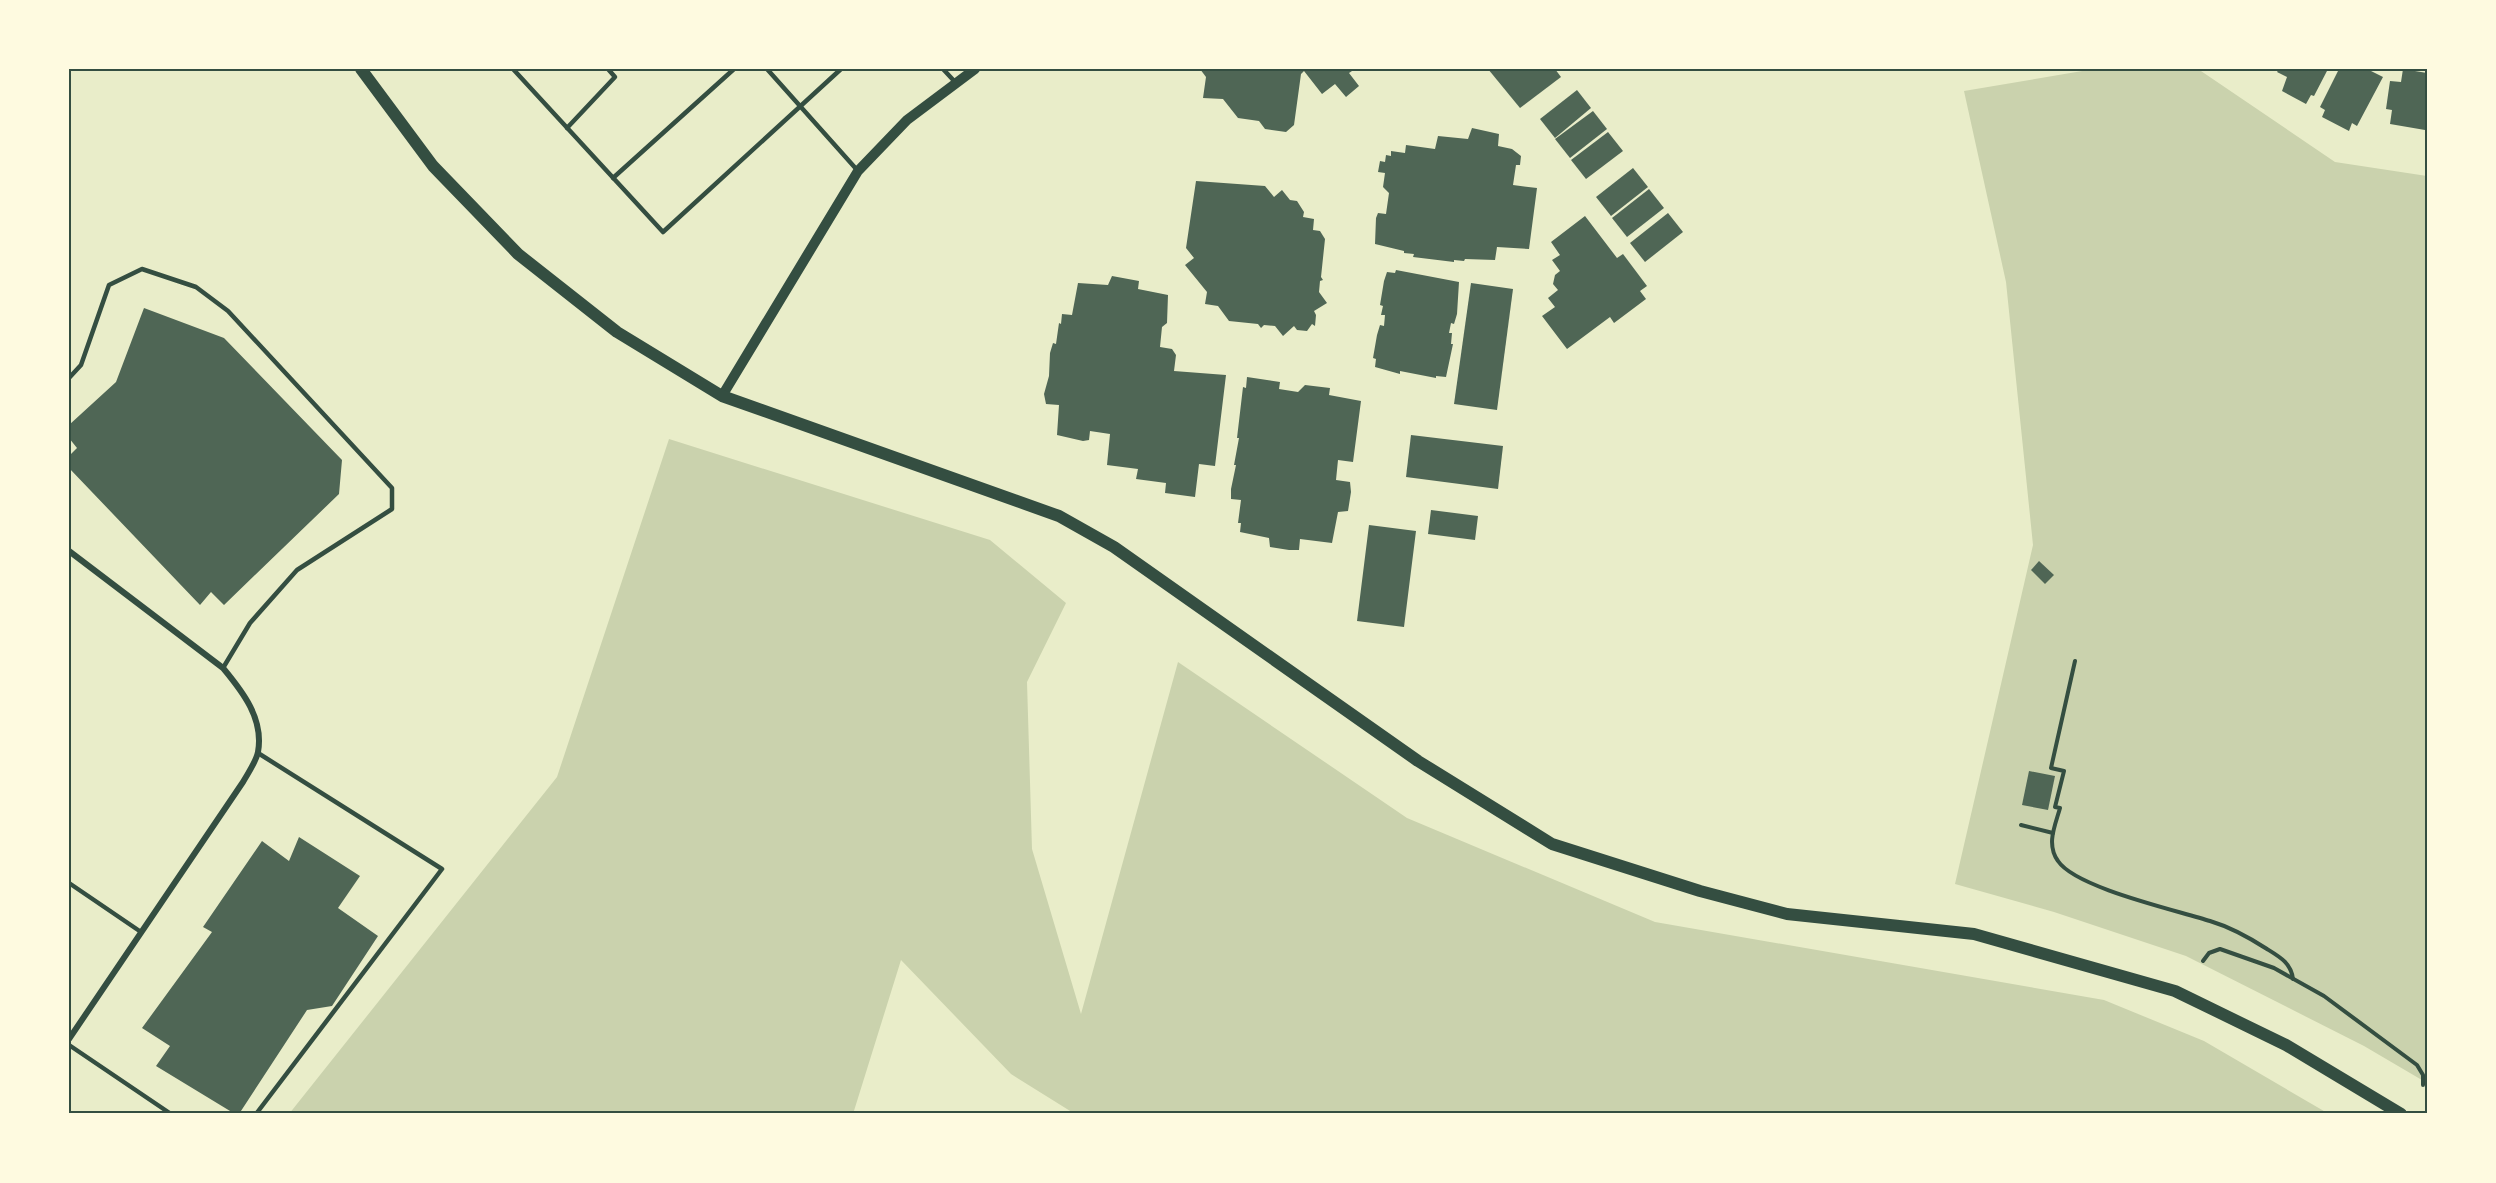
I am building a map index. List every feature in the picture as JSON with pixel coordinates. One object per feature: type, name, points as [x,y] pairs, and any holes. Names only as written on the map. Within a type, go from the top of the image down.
[{"type":"main road","points":[[361,69],[433,166],[518,254],[617,332],[722,396],[1059,516],[1114,547],[1418,761],[1552,844],[1700,891],[1787,914],[1974,934],[2175,991],[2286,1045],[2401,1114]]},
{"type":"street","points":[[722,396],[858,171],[907,120],[975,69]]},
{"type":"street","points":[[69,551],[223,668],[240,688],[257,719],[258,753],[243,782],[69,1039]]},
{"type":"lane","points":[[513,69],[663,232],[841,69]]},
{"type":"lane","points":[[567,128],[615,77],[608,69]]},
{"type":"lane","points":[[613,178],[734,69]]},
{"type":"lane","points":[[767,69],[858,171]]},
{"type":"lane","points":[[944,69],[956,83]]},
{"type":"lane","points":[[69,378],[81,365],[109,285],[126,274],[142,269],[196,287],[228,311],[392,488],[392,509],[297,570],[250,623],[223,668]]},
{"type":"lane","points":[[256,1114],[442,869],[258,753]]},
{"type":"lane","points":[[69,883],[141,932]]},
{"type":"lane","points":[[69,1045],[171,1114]]},
{"type":"path","points":[[2074,661],[2051,768],[2064,771],[2055,807],[2060,808],[2051,840],[2057,861],[2071,874],[2102,888],[2213,922],[2252,939],[2284,960],[2292,970],[2293,979]]},
{"type":"path","points":[[2021,825],[2053,833]]},
{"type":"path","points":[[2203,961],[2209,953],[2220,949],[2274,968],[2324,996],[2417,1065],[2423,1075],[2423,1085]]},
{"type":"green space","points":[[2094,69],[2198,69],[2335,162],[2427,176],[2427,1083],[2364,1046],[2186,956],[2054,912],[1955,884],[2033,545],[2006,282],[1964,91]]},
{"type":"green space","points":[[669,439],[990,540],[1066,603],[1027,682],[1032,849],[1081,1014],[1178,662],[1407,818],[1655,922],[2104,1000],[2204,1041],[2329,1114],[1075,1114],[1011,1074],[901,960],[853,1114],[289,1114],[557,777]]},
{"type":"building","points":[[1200,69],[1355,69],[1349,73],[1359,86],[1346,97],[1335,84],[1322,94],[1304,71],[1301,74],[1294,125],[1286,132],[1265,129],[1259,121],[1238,118],[1223,99],[1203,98],[1206,77]]},
{"type":"building","points":[[1488,69],[1555,69],[1561,77],[1520,108]]},
{"type":"building","points":[[2279,69],[2328,69],[2314,96],[2311,95],[2306,104],[2282,91],[2287,77],[2277,72]]},
{"type":"building","points":[[2339,69],[2367,69],[2383,77],[2357,126],[2352,123],[2349,131],[2322,117],[2325,110],[2320,107]]},
{"type":"building","points":[[2403,69],[2427,73],[2425,130],[2390,124],[2392,110],[2386,109],[2390,81],[2401,82]]},
{"type":"building","points":[[1577,90],[1591,108],[1555,138],[1540,119]]},
{"type":"building","points":[[1593,111],[1607,129],[1570,158],[1555,139]]},
{"type":"building","points":[[1472,128],[1499,134],[1498,146],[1512,149],[1521,156],[1520,165],[1516,165],[1513,185],[1537,188],[1529,249],[1497,247],[1495,260],[1465,259],[1464,261],[1454,260],[1454,262],[1413,257],[1414,254],[1375,244],[1376,218],[1378,213],[1386,214],[1389,193],[1383,187],[1385,173],[1378,172],[1380,161],[1385,162],[1386,155],[1391,156],[1391,151],[1405,153],[1406,145],[1435,149],[1438,136],[1468,139]]},
{"type":"building","points":[[1608,132],[1623,151],[1586,179],[1571,160]]},
{"type":"building","points":[[1633,168],[1648,187],[1611,216],[1596,197]]},
{"type":"building","points":[[1196,181],[1265,186],[1274,197],[1282,190],[1290,200],[1297,201],[1304,212],[1303,217],[1314,219],[1313,230],[1320,231],[1325,239],[1321,277],[1323,280],[1320,281],[1319,292],[1327,303],[1314,311],[1315,326],[1312,324],[1307,331],[1297,330],[1294,326],[1283,336],[1275,326],[1264,325],[1261,328],[1258,324],[1229,321],[1218,306],[1205,304],[1207,292],[1185,265],[1194,258],[1186,248]]},
{"type":"building","points":[[1649,189],[1664,208],[1627,237],[1612,218]]},
{"type":"building","points":[[1668,213],[1683,232],[1645,262],[1630,243]]},
{"type":"building","points":[[1585,216],[1617,258],[1623,254],[1647,286],[1640,291],[1646,299],[1614,323],[1610,317],[1567,349],[1542,316],[1555,307],[1548,298],[1558,290],[1553,284],[1555,275],[1560,271],[1552,260],[1560,255],[1551,242]]},
{"type":"building","points":[[1396,270],[1459,282],[1457,314],[1454,324],[1451,323],[1449,333],[1452,333],[1451,344],[1453,344],[1446,377],[1436,376],[1436,378],[1400,371],[1400,374],[1375,367],[1376,359],[1373,358],[1377,335],[1380,325],[1384,326],[1385,315],[1381,315],[1383,306],[1380,305],[1384,281],[1387,272],[1395,273]]},
{"type":"building","points":[[1112,276],[1139,281],[1138,289],[1168,295],[1167,323],[1162,327],[1160,347],[1172,349],[1176,355],[1174,371],[1226,375],[1215,466],[1199,464],[1195,497],[1165,493],[1166,483],[1136,479],[1138,469],[1107,465],[1110,434],[1090,431],[1089,440],[1083,441],[1057,435],[1059,405],[1046,404],[1044,394],[1049,376],[1050,353],[1053,343],[1056,344],[1062,314],[1072,315],[1078,283],[1108,285]]},
{"type":"building","points":[[1471,283],[1513,289],[1497,410],[1454,404]]},
{"type":"building","points":[[144,308],[224,338],[342,460],[339,494],[224,605],[211,592],[200,605],[69,468],[69,456],[77,448],[69,438],[69,425],[116,382]]},
{"type":"building","points":[[1247,377],[1280,382],[1279,389],[1298,392],[1305,385],[1330,388],[1329,395],[1361,401],[1353,462],[1338,460],[1336,480],[1350,482],[1351,492],[1348,511],[1338,512],[1332,543],[1300,539],[1299,550],[1289,550],[1270,547],[1269,538],[1240,532],[1241,523],[1238,523],[1241,500],[1231,499],[1231,489],[1236,465],[1234,465],[1239,438],[1237,438],[1243,387],[1246,388]]},
{"type":"building","points":[[1411,435],[1503,446],[1498,489],[1406,477]]},
{"type":"building","points":[[1431,510],[1478,516],[1475,540],[1428,534]]},
{"type":"building","points":[[1369,525],[1416,531],[1404,627],[1357,621]]},
{"type":"building","points":[[2039,561],[2054,575],[2045,584],[2031,570]]},
{"type":"building","points":[[2029,771],[2055,776],[2048,810],[2022,805]]},
{"type":"building","points":[[299,837],[360,876],[338,908],[378,936],[332,1006],[307,1010],[239,1114],[235,1114],[156,1066],[170,1046],[142,1028],[212,932],[203,927],[262,841],[289,861]]}]
